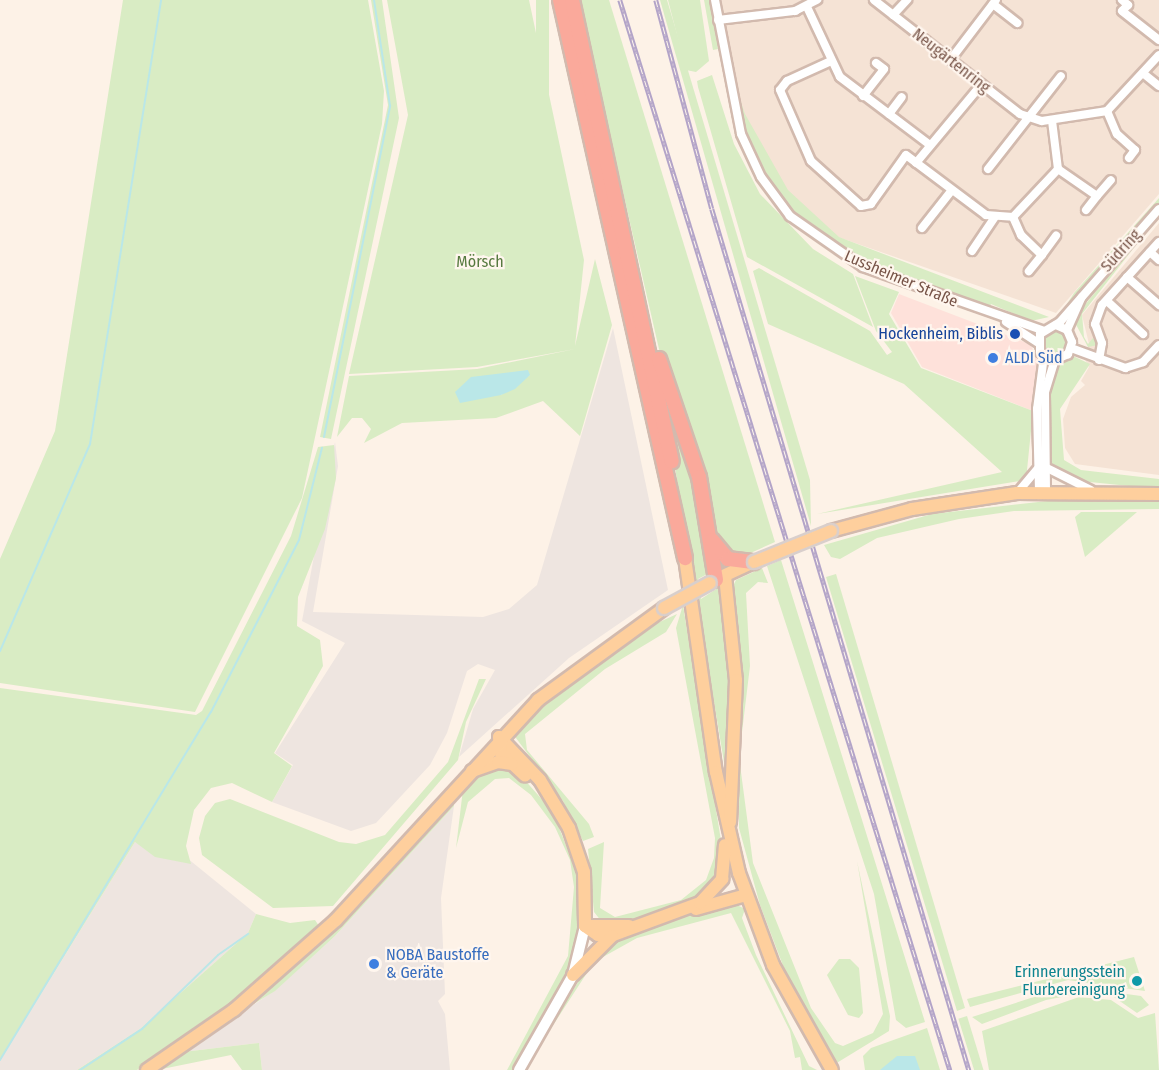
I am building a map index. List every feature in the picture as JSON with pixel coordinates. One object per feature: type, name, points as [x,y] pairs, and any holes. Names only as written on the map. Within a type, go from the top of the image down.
[{"type":"highway","points":[[560,0],[685,558]]},
{"type":"highway","points":[[572,0],[640,298],[685,558]]},
{"type":"highway","points":[[640,298],[691,449],[717,580]]},
{"type":"highway","points":[[709,532],[720,554],[754,562]]},
{"type":"main road","points":[[147,1070],[234,1010],[302,952],[499,737],[585,662],[664,608],[754,562],[831,531],[912,509],[1042,491],[1091,490],[1159,494]]},
{"type":"main road","points":[[685,558],[724,814],[746,895],[776,972],[832,1070]]},
{"type":"main road","points":[[717,580],[736,680],[728,832]]},
{"type":"main road","points":[[499,737],[501,753],[547,793]]},
{"type":"main road","points":[[499,737],[547,793],[577,848],[585,926],[598,935],[613,935],[686,910],[746,895]]},
{"type":"main road","points":[[465,775],[485,765],[513,764]]},
{"type":"main road","points":[[686,910],[710,896],[722,879],[727,862],[724,814]]},
{"type":"main road","points":[[585,926],[639,925]]},
{"type":"main road","points":[[573,975],[613,935]]},
{"type":"street","name":"Lussheimer Straße","points":[[715,0],[741,134],[760,177],[790,216],[863,267],[1003,320],[1042,330]]},
{"type":"street","points":[[718,20],[736,21],[807,7],[817,0]]},
{"type":"street","name":"Neugärtenring","points":[[874,0],[981,85],[1030,118],[1052,121],[1107,111]]},
{"type":"street","points":[[893,15],[907,0]]},
{"type":"street","points":[[1122,0],[1128,5],[1122,11],[1159,40]]},
{"type":"street","points":[[951,59],[994,2],[1017,23]]},
{"type":"street","points":[[807,7],[831,61],[863,96],[930,145]]},
{"type":"street","points":[[720,30],[736,21]]},
{"type":"street","points":[[1129,158],[1135,150],[1117,134],[1107,111],[1144,74],[1159,55]]},
{"type":"street","points":[[831,61],[780,86],[816,169],[857,204],[868,206],[906,155],[994,218],[1012,217],[1058,169]]},
{"type":"street","points":[[863,96],[884,69],[876,63]]},
{"type":"street","points":[[1144,74],[1159,86]]},
{"type":"street","points":[[988,169],[1061,76]]},
{"type":"street","points":[[916,163],[981,85]]},
{"type":"street","points":[[888,114],[902,97]]},
{"type":"street","points":[[1052,121],[1058,169],[1097,196]]},
{"type":"street","points":[[1086,210],[1111,180]]},
{"type":"street","points":[[922,228],[952,190]]},
{"type":"street","name":"Südring","points":[[1056,325],[1159,209]]},
{"type":"street","points":[[1012,217],[1021,235],[1042,255]]},
{"type":"street","points":[[972,251],[994,218]]},
{"type":"street","points":[[1029,271],[1056,236]]},
{"type":"street","points":[[1099,360],[1102,344],[1095,324],[1107,301],[1159,242]]},
{"type":"street","points":[[1150,252],[1159,260]]},
{"type":"street","points":[[1127,277],[1159,305]]},
{"type":"street","name":"Südring","points":[[1068,330],[1084,292]]},
{"type":"street","points":[[1107,301],[1143,334]]},
{"type":"street","name":"Lussheimer Straße","points":[[1003,320],[1037,342]]},
{"type":"street","points":[[1042,491],[1044,356],[1037,342],[1042,330],[1056,325],[1068,330],[1071,348]]},
{"type":"street","points":[[1071,348],[1099,360],[1130,367],[1159,345]]},
{"type":"street","points":[[1017,493],[1041,467],[1045,392],[1055,360],[1071,348]]},
{"type":"street","points":[[1044,356],[1055,360]]},
{"type":"street","points":[[1041,467],[1091,490]]},
{"type":"street","points":[[519,1070],[573,975],[585,926]]},
{"type":"shaded area","points":[[719,0],[1159,0],[1159,194],[1056,313],[812,228],[764,173],[739,114]]},
{"type":"shaded area","points":[[1159,223],[1159,475],[1075,464],[1065,448],[1063,419],[1071,397],[1085,385],[1081,381],[1089,367],[1083,356],[1089,344],[1082,315]]},
{"type":"shaded area","points":[[899,294],[1030,344],[1041,364],[1033,411],[922,367],[891,313]]},
{"type":"shaded area","points":[[613,328],[668,590],[569,658],[459,757],[473,709],[495,670],[478,664],[467,671],[447,733],[430,765],[376,823],[351,831],[272,802],[293,765],[275,753],[345,643],[302,621],[335,442],[338,466],[313,612],[483,617],[509,609],[537,585]]},
{"type":"shaded area","name":"NOBA Baustoffe & Geräte","points":[[454,806],[441,898],[445,994],[438,1001],[445,1014],[450,1070],[262,1070],[259,1043],[183,1052],[274,991],[335,936]]},
{"type":"shaded area","points":[[135,842],[187,858],[256,914],[248,933],[140,1029],[77,1070],[0,1070],[0,1060]]},
{"type":"green space","points":[[123,0],[368,0],[384,91],[382,124],[302,498],[195,712],[0,683],[0,559],[55,431]]},
{"type":"green space","points":[[371,0],[382,0],[399,118],[331,439],[320,437],[388,105]]},
{"type":"green space","name":"Mörsch","points":[[387,0],[529,0],[584,260],[575,346],[595,259],[612,325],[580,436],[543,401],[496,418],[402,423],[364,443],[371,429],[362,418],[352,418],[337,437],[349,376],[477,369],[575,349],[477,367],[349,374],[408,115]],"holes":[[[530,375],[501,395],[480,395]]]},
{"type":"green space","points":[[536,0],[549,0],[549,252],[536,252]]},
{"type":"green space","points":[[579,0],[609,0],[775,542],[744,556],[717,545],[659,349]]},
{"type":"green space","points":[[660,0],[667,0],[810,480],[811,526]]},
{"type":"green space","points":[[668,0],[700,0],[709,61],[696,72],[686,70]]},
{"type":"green space","points":[[704,0],[710,0],[718,49],[713,50]]},
{"type":"green space","points":[[730,69],[745,114],[788,190],[839,237],[1049,317],[1031,321],[991,304],[989,309],[873,264],[812,228],[786,203],[752,151]]},
{"type":"green space","points":[[712,75],[734,144],[760,194],[813,249],[853,274],[873,327],[747,257],[698,87],[697,81]]},
{"type":"green space","points":[[1159,198],[1159,203],[1062,312],[1074,293]]},
{"type":"green space","points":[[1159,216],[1082,314],[1084,337],[1088,344],[1093,338],[1098,345],[1088,347],[1073,319]]},
{"type":"green space","points":[[759,268],[870,331],[887,355],[892,352],[876,331],[855,276],[899,292],[889,314],[921,368],[1033,411],[1026,480],[817,514],[1002,472],[904,384],[768,324],[753,271]]},
{"type":"green space","points":[[1055,330],[1063,334],[1067,342],[1063,350],[1055,354],[1047,350],[1043,342],[1047,334]]},
{"type":"green space","points":[[1073,356],[1090,364],[1060,409],[1064,460],[1081,470],[1159,479],[1159,489],[1070,480],[1050,466],[1047,393],[1054,368]]},
{"type":"green space","points":[[659,372],[690,460],[709,573],[698,579],[701,599],[721,586],[732,654],[729,792]]},
{"type":"green space","points":[[334,445],[336,478],[325,529],[298,597],[297,626],[320,640],[323,666],[274,753],[292,766],[272,802],[232,783],[211,788],[194,810],[186,846],[191,864],[155,857],[135,842],[0,1060],[0,688],[196,715],[202,711],[291,536],[318,447]]},
{"type":"green space","points":[[1056,500],[1159,502],[1159,509],[1014,511],[959,519],[877,538],[840,559],[831,557],[824,545],[932,514]]},
{"type":"green space","points":[[1081,512],[1137,512],[1085,557],[1075,517]]},
{"type":"green space","points":[[781,560],[925,1022],[906,1028],[896,1020],[874,894],[767,566]]},
{"type":"green space","points":[[762,568],[768,583],[758,582],[746,593],[750,666],[739,753],[740,663],[731,590],[736,580]]},
{"type":"green space","points":[[836,574],[965,1008],[957,1011],[826,577]]},
{"type":"green space","points":[[683,605],[723,853],[721,873],[697,902],[638,920],[602,922],[594,912],[588,849],[604,842],[600,908],[615,917],[681,900],[706,880],[714,858],[715,838],[676,628]]},
{"type":"green space","points":[[677,614],[666,632],[605,669],[525,734],[527,750],[589,824],[594,837],[583,841],[563,801],[513,734],[586,669],[640,631]]},
{"type":"green space","points":[[479,679],[486,679],[466,722],[458,760],[333,906],[273,908],[202,855],[199,838],[205,816],[215,803],[230,799],[339,842],[356,844],[385,835],[448,762]]},
{"type":"green space","points":[[739,760],[753,863],[811,1008],[835,1043],[843,1046],[873,1033],[883,1014],[857,861],[890,1016],[889,1031],[835,1064],[798,1005],[760,905],[739,828]]},
{"type":"green space","points":[[494,766],[523,778],[553,812],[579,879],[578,935],[570,968],[514,1070],[507,1070],[568,956],[574,887],[570,860],[555,827],[531,795],[509,778],[495,779],[468,802],[456,848],[463,789]]},
{"type":"green space","points":[[454,797],[454,806],[335,936],[275,991],[232,1017],[330,934]]},
{"type":"green space","points":[[729,901],[745,909],[742,918],[756,955],[809,1066],[817,1070],[802,1070],[800,1057],[795,1058],[790,1031],[731,913],[637,938],[594,962],[524,1070],[599,948]]},
{"type":"green space","points":[[256,914],[290,923],[315,920],[319,926],[237,999],[137,1070],[77,1070],[140,1029],[248,933]]},
{"type":"green space","points":[[1134,957],[1145,991],[1068,980],[970,1007],[967,999]]},
{"type":"green space","points":[[839,959],[850,959],[859,968],[863,1013],[859,1018],[848,1015],[827,975]]},
{"type":"green space","points":[[1068,986],[1141,996],[1149,1005],[1137,1013],[1111,995],[1088,992],[1046,1000],[982,1024],[972,1017]]},
{"type":"green space","points":[[1079,997],[1111,1000],[1138,1018],[1155,1013],[1159,1070],[989,1070],[982,1031]]},
{"type":"green space","points":[[967,1016],[984,1070],[974,1070],[958,1019]]},
{"type":"green space","points":[[927,1028],[940,1070],[865,1070],[863,1056],[871,1048]]},
{"type":"green space","points":[[259,1043],[262,1070],[242,1070],[231,1055],[157,1070],[183,1052]]},
{"type":"water","points":[[528,370],[530,375],[515,389],[501,395],[460,403],[455,392],[471,377]]},
{"type":"water","points":[[897,1056],[915,1056],[920,1070],[880,1070]]},
{"type":"waterway","points":[[0,651],[90,444],[161,0]]},
{"type":"waterway","points":[[324,437],[390,106],[374,0]]},
{"type":"waterway","points":[[0,1060],[211,712],[299,540],[322,448]]},
{"type":"waterway","points":[[80,1070],[142,1029],[218,955],[248,934]]},
{"type":"railway","points":[[620,0],[950,1070]]},
{"type":"railway","points":[[656,0],[712,209],[969,1070]]},
{"type":"place","name":"Hockenheim, Biblis","points":[[1015,334]]},
{"type":"place","name":"ALDI Süd","points":[[993,358]]},
{"type":"place","name":"NOBA Baustoffe & Geräte","points":[[374,964]]},
{"type":"place","name":"Erinnerungsstein Flurbereinigung","points":[[1137,981]]}]
